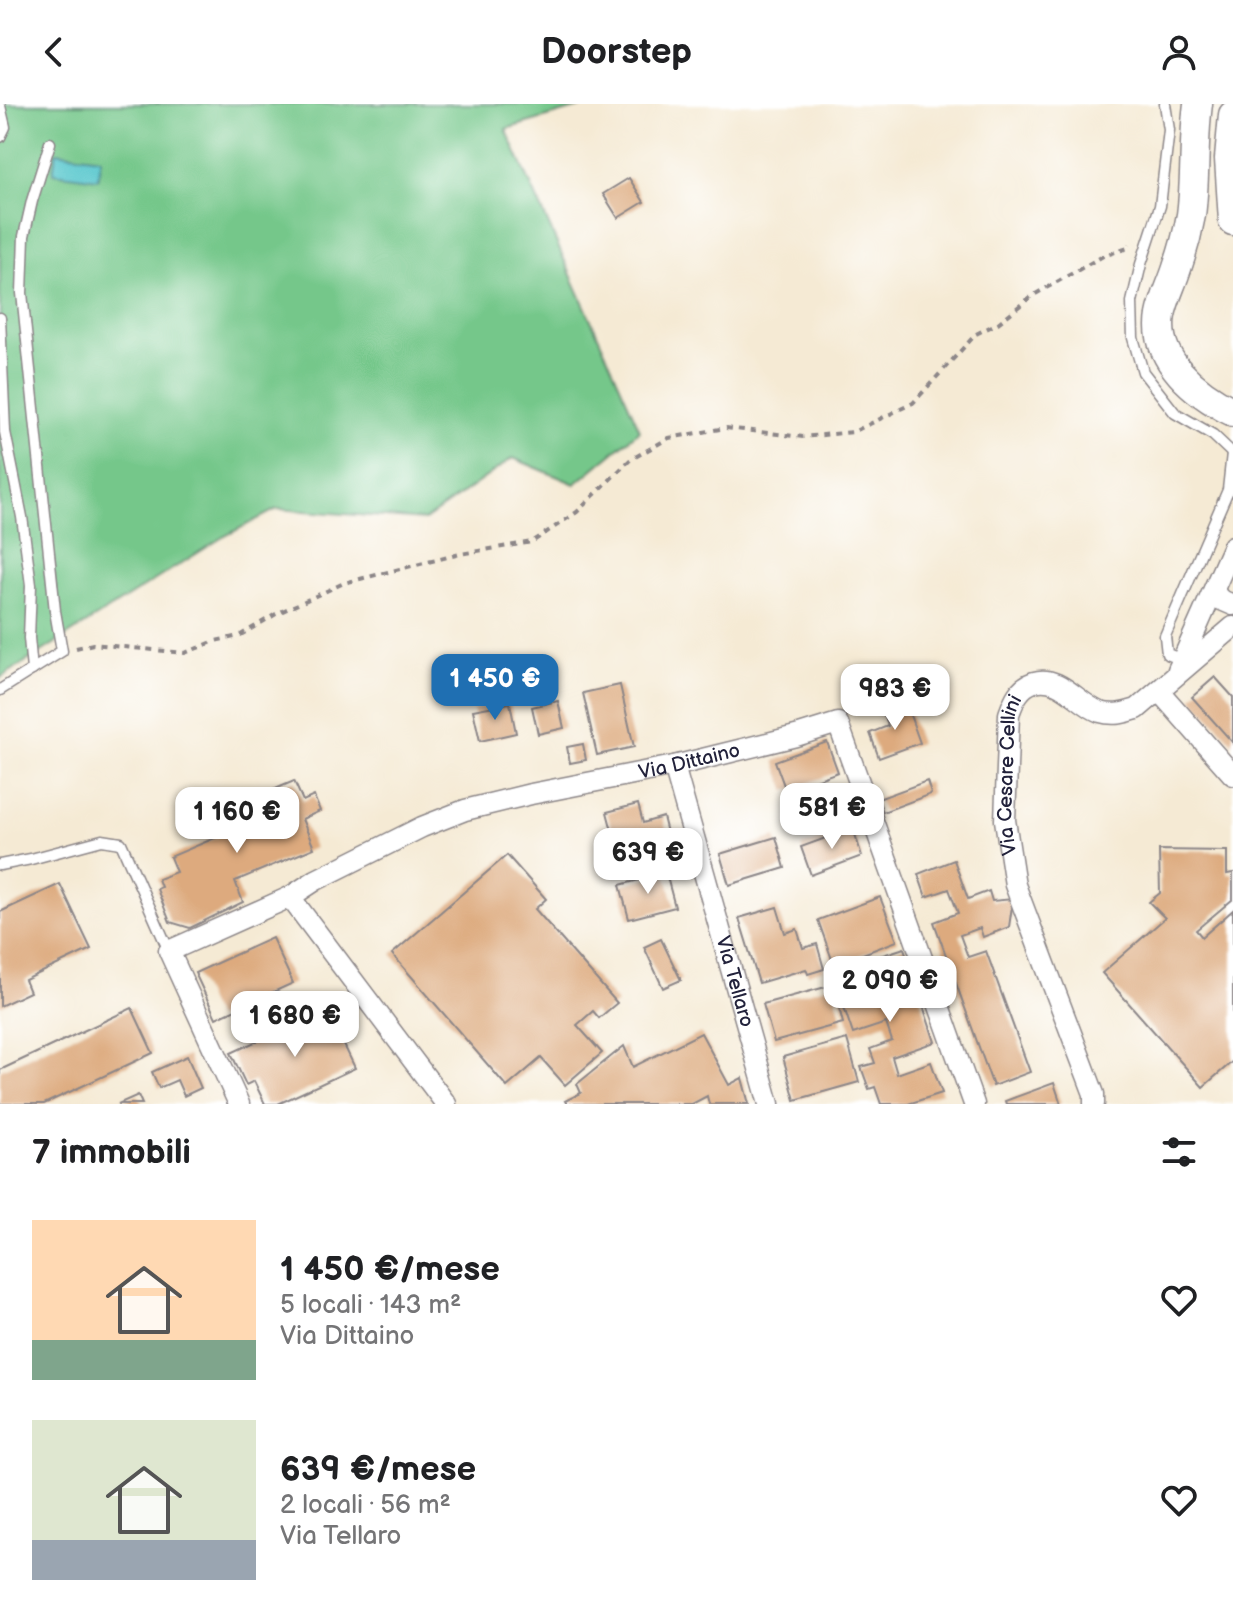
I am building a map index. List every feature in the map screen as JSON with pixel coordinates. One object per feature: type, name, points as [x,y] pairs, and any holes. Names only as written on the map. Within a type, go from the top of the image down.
[{"type":"main road","points":[[1198,104],[1190,217],[1178,266],[1161,312],[1161,338],[1175,367],[1190,383],[1206,397],[1233,412]]},
{"type":"main road","points":[[1233,115],[1229,189],[1233,221]]},
{"type":"street","points":[[1172,676],[1233,546]]},
{"type":"street","points":[[1214,590],[1219,599],[1233,605]]},
{"type":"street","points":[[1172,676],[1233,627]]},
{"type":"street","points":[[1172,676],[1233,775]]},
{"type":"street","name":"Via Cesare Cellini","points":[[1094,1104],[1094,1094],[1015,885],[1005,820],[1009,714],[1014,698],[1026,685],[1041,680],[1061,686],[1098,711],[1118,715],[1137,709],[1172,676]]},
{"type":"street","name":"Via Dittaino","points":[[169,951],[290,897],[316,880],[422,827],[465,810],[674,766],[838,723],[974,1104]]},
{"type":"street","name":"Via Tellaro","points":[[674,766],[769,1104]]},
{"type":"street","points":[[290,897],[446,1104]]},
{"type":"street","points":[[169,951],[239,1104]]},
{"type":"lane","points":[[1165,104],[1169,130],[1160,206],[1132,302],[1133,338],[1143,372],[1175,413],[1213,435],[1232,453],[1228,490],[1165,636],[1172,676]]},
{"type":"lane","points":[[0,106],[5,127],[0,137]]},
{"type":"lane","points":[[0,690],[62,651],[53,595],[22,293],[24,236],[50,143]]},
{"type":"lane","points":[[0,318],[5,432],[22,517],[31,585],[29,638],[32,670]]},
{"type":"lane","points":[[0,865],[102,840],[121,843],[169,951]]},
{"type":"path","points":[[62,651],[93,644],[185,653],[215,641],[239,636],[276,614],[344,583],[460,554],[532,542],[577,512],[630,460],[669,438],[726,428],[803,437],[853,432],[913,403],[976,334],[998,323],[1032,296],[1103,256],[1128,248],[1135,237]]},
{"type":"green space","points":[[0,104],[593,104],[506,129],[640,430],[575,484],[513,458],[425,520],[277,509],[223,537],[0,678]]},
{"type":"water","points":[[56,152],[101,158],[98,179],[53,173]]},
{"type":"building","points":[[629,178],[644,202],[618,218],[603,194]]},
{"type":"building","points":[[1215,677],[1233,697],[1233,743],[1192,697]]},
{"type":"building","points":[[620,685],[634,747],[597,755],[583,693]]},
{"type":"building","points":[[558,701],[564,728],[538,734],[532,707]]},
{"type":"building","points":[[510,703],[516,733],[480,741],[473,710]]},
{"type":"building","points":[[906,704],[920,743],[879,758],[870,733],[888,726],[883,712]]},
{"type":"building","points":[[827,742],[838,772],[786,791],[775,761]]},
{"type":"building","points":[[583,744],[586,760],[570,763],[567,747]]},
{"type":"building","points":[[294,781],[303,801],[314,796],[320,811],[302,819],[314,848],[235,881],[243,902],[190,928],[170,922],[157,889],[161,887],[158,879],[176,872],[170,857],[234,830],[226,810]]},
{"type":"building","points":[[927,781],[931,794],[883,812],[878,799]]},
{"type":"building","points":[[841,786],[851,809],[840,813],[844,822],[826,830],[822,821],[805,828],[799,813],[806,810],[802,802]]},
{"type":"building","points":[[638,804],[643,823],[663,817],[673,856],[627,868],[617,829],[612,831],[607,812]]},
{"type":"building","points":[[853,828],[862,856],[811,875],[801,847]]},
{"type":"building","points":[[776,837],[785,868],[729,885],[720,854]]},
{"type":"building","points":[[1159,850],[1227,851],[1227,874],[1233,873],[1233,899],[1196,930],[1202,937],[1233,910],[1233,1061],[1203,1087],[1102,973],[1165,918],[1149,902],[1160,893]]},
{"type":"building","points":[[507,855],[546,899],[535,909],[617,1003],[599,1018],[593,1011],[577,1025],[602,1053],[565,1085],[541,1058],[507,1087],[392,954]]},
{"type":"building","points":[[954,860],[968,899],[989,891],[992,901],[1013,899],[1009,927],[983,937],[980,928],[960,935],[968,957],[986,951],[1030,1072],[993,1086],[934,922],[958,913],[949,889],[926,897],[918,874]]},
{"type":"building","points":[[666,873],[675,907],[629,919],[620,885]]},
{"type":"building","points":[[60,884],[91,949],[25,980],[30,992],[0,1006],[0,912]]},
{"type":"building","points":[[880,897],[897,941],[834,965],[818,920]]},
{"type":"building","points":[[777,907],[785,933],[797,929],[803,948],[817,944],[824,969],[808,974],[806,969],[759,983],[739,918]]},
{"type":"building","points":[[272,938],[293,983],[216,1018],[195,973]]},
{"type":"building","points":[[661,939],[681,980],[663,988],[644,947]]},
{"type":"building","points":[[904,948],[935,1042],[892,1057],[897,1074],[931,1062],[942,1093],[908,1104],[881,1104],[875,1087],[869,1089],[861,1067],[875,1063],[870,1049],[892,1041],[886,1023],[853,1034],[832,972]]},
{"type":"building","points":[[833,985],[843,1023],[774,1042],[763,1004]]},
{"type":"building","points":[[132,1008],[153,1053],[44,1104],[0,1104],[0,1070]]},
{"type":"building","points":[[327,1009],[355,1068],[278,1104],[265,1104],[254,1081],[246,1085],[231,1053]]},
{"type":"building","points":[[701,1033],[729,1085],[742,1078],[749,1104],[709,1104],[707,1096],[692,1104],[567,1104],[565,1101],[581,1093],[577,1084],[624,1046],[633,1067]]},
{"type":"building","points":[[847,1039],[859,1082],[795,1100],[783,1057]]},
{"type":"building","points":[[187,1056],[201,1088],[184,1096],[177,1080],[159,1088],[152,1072]]},
{"type":"building","points":[[1054,1083],[1061,1104],[1006,1104],[1005,1101]]},
{"type":"building","points":[[138,1095],[142,1104],[118,1104]]}]
